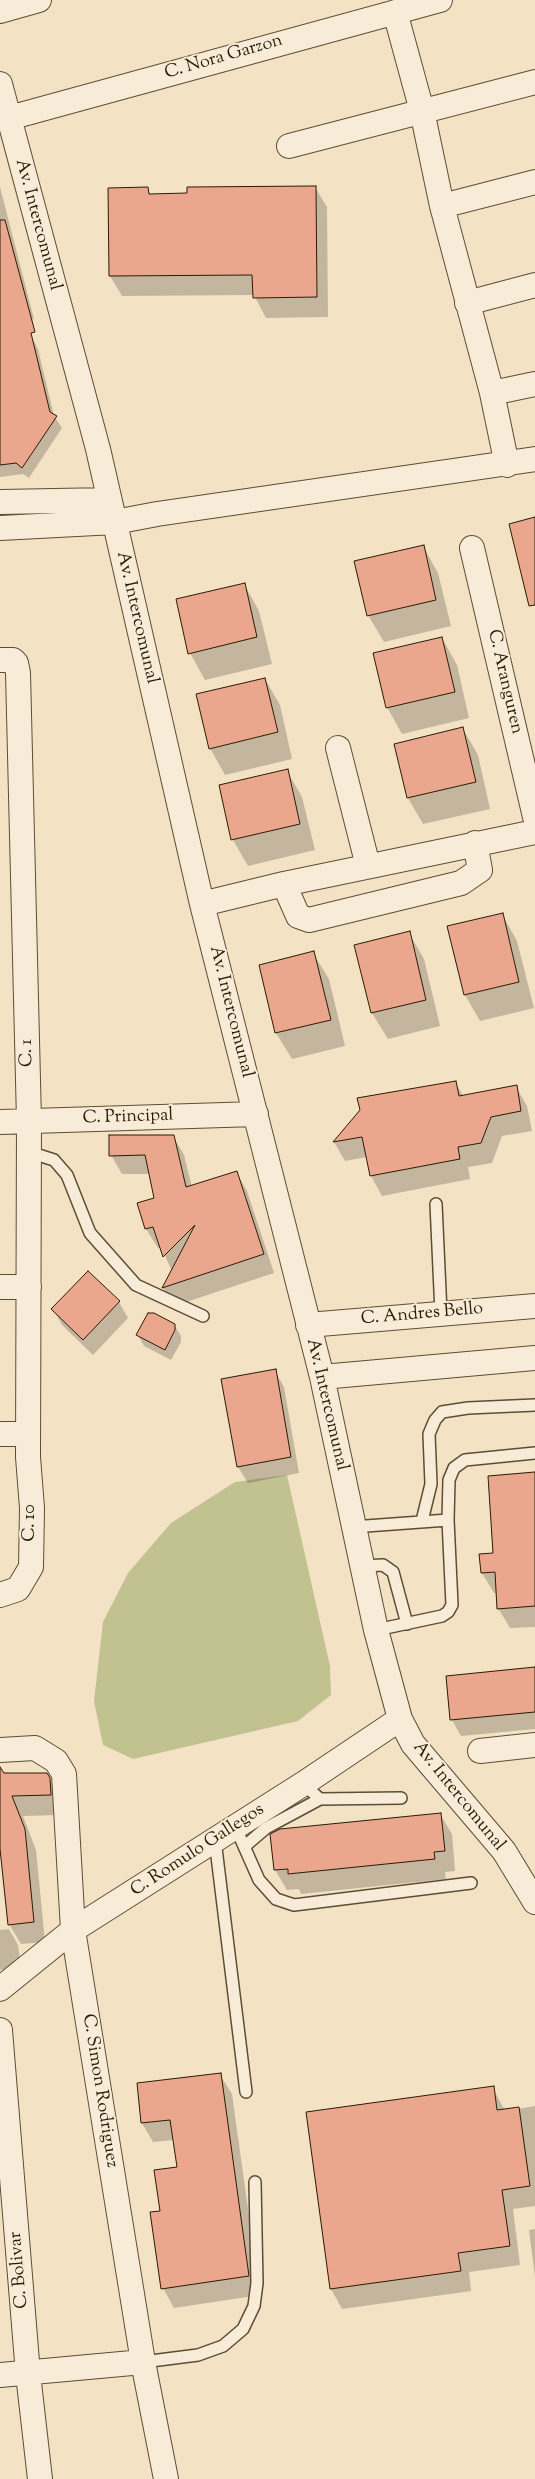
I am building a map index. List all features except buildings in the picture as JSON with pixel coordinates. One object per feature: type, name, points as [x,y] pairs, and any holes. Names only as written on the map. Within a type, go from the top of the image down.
[{"type":"street","points":[[0,10],[39,0]]},
{"type":"street","name":"C. Nora Garzon","points":[[8,118],[365,9],[395,12],[426,2]]},
{"type":"street","points":[[395,12],[422,111],[442,206],[492,393],[506,465]]},
{"type":"street","points":[[289,146],[535,82]]},
{"type":"street","name":"Av. Intercomunal","points":[[0,84],[98,449],[202,904],[322,1377],[376,1630],[400,1718],[413,1744],[504,1851],[535,1902]]},
{"type":"street","points":[[442,206],[535,182]]},
{"type":"street","points":[[467,303],[535,285]]},
{"type":"street","points":[[492,393],[535,384]]},
{"type":"street","points":[[0,502],[157,514],[506,465],[535,459]]},
{"type":"street","points":[[0,528],[112,511]]},
{"type":"street","name":"C. Aranguren","points":[[472,548],[535,817]]},
{"type":"street","name":"C. 1","points":[[9,666],[29,1122],[28,1434]]},
{"type":"street","points":[[338,748],[368,866]]},
{"type":"street","points":[[202,904],[284,884],[535,832]]},
{"type":"street","points":[[284,884],[298,916],[309,920],[461,883],[480,870],[475,843]]},
{"type":"street","name":"C. Principal","points":[[0,1122],[256,1114]]},
{"type":"street","points":[[0,1287],[29,1287]]},
{"type":"street","name":"C. Andres Bello","points":[[308,1325],[535,1306]]},
{"type":"street","points":[[322,1377],[535,1358]]},
{"type":"street","points":[[0,1434],[28,1434]]},
{"type":"street","name":"C. 10","points":[[0,1595],[18,1589],[31,1567],[32,1508],[28,1434]]},
{"type":"street","name":"C. Romulo Gallegos","points":[[0,1989],[73,1930],[215,1840],[240,1836],[312,1792],[400,1718]]},
{"type":"street","points":[[480,1751],[535,1745]]},
{"type":"street","name":"C. Simon Rodriguez","points":[[0,1750],[35,1748],[56,1760],[64,1774],[73,1930],[143,2362],[166,2479]]},
{"type":"street","name":"C. Bolivar","points":[[0,2030],[28,2374],[40,2479]]},
{"type":"street","points":[[0,2375],[28,2374],[143,2362]]},
{"type":"lane","points":[[29,1152],[54,1160],[67,1175],[90,1233],[136,1285],[203,1316]]},
{"type":"lane","points":[[436,1204],[441,1313]]},
{"type":"lane","points":[[422,1521],[431,1484],[429,1434],[435,1420],[442,1412],[468,1408],[535,1405]]},
{"type":"lane","points":[[376,1630],[442,1616],[448,1612],[452,1605],[448,1520],[451,1474],[459,1464],[472,1459],[535,1453]]},
{"type":"lane","points":[[354,1529],[448,1520]]},
{"type":"lane","points":[[362,1566],[383,1565],[393,1572],[407,1624]]},
{"type":"lane","points":[[312,1792],[401,1798]]},
{"type":"lane","points":[[240,1836],[259,1880],[276,1899],[294,1905],[471,1882]]},
{"type":"lane","points":[[215,1840],[246,2092]]},
{"type":"lane","points":[[143,2362],[198,2355],[222,2346],[243,2329],[254,2306],[257,2283],[255,2182]]},
{"type":"green space","points":[[287,1475],[330,1666],[331,1695],[298,1721],[133,1759],[103,1745],[94,1701],[103,1622],[128,1573],[171,1523],[235,1482]]}]
